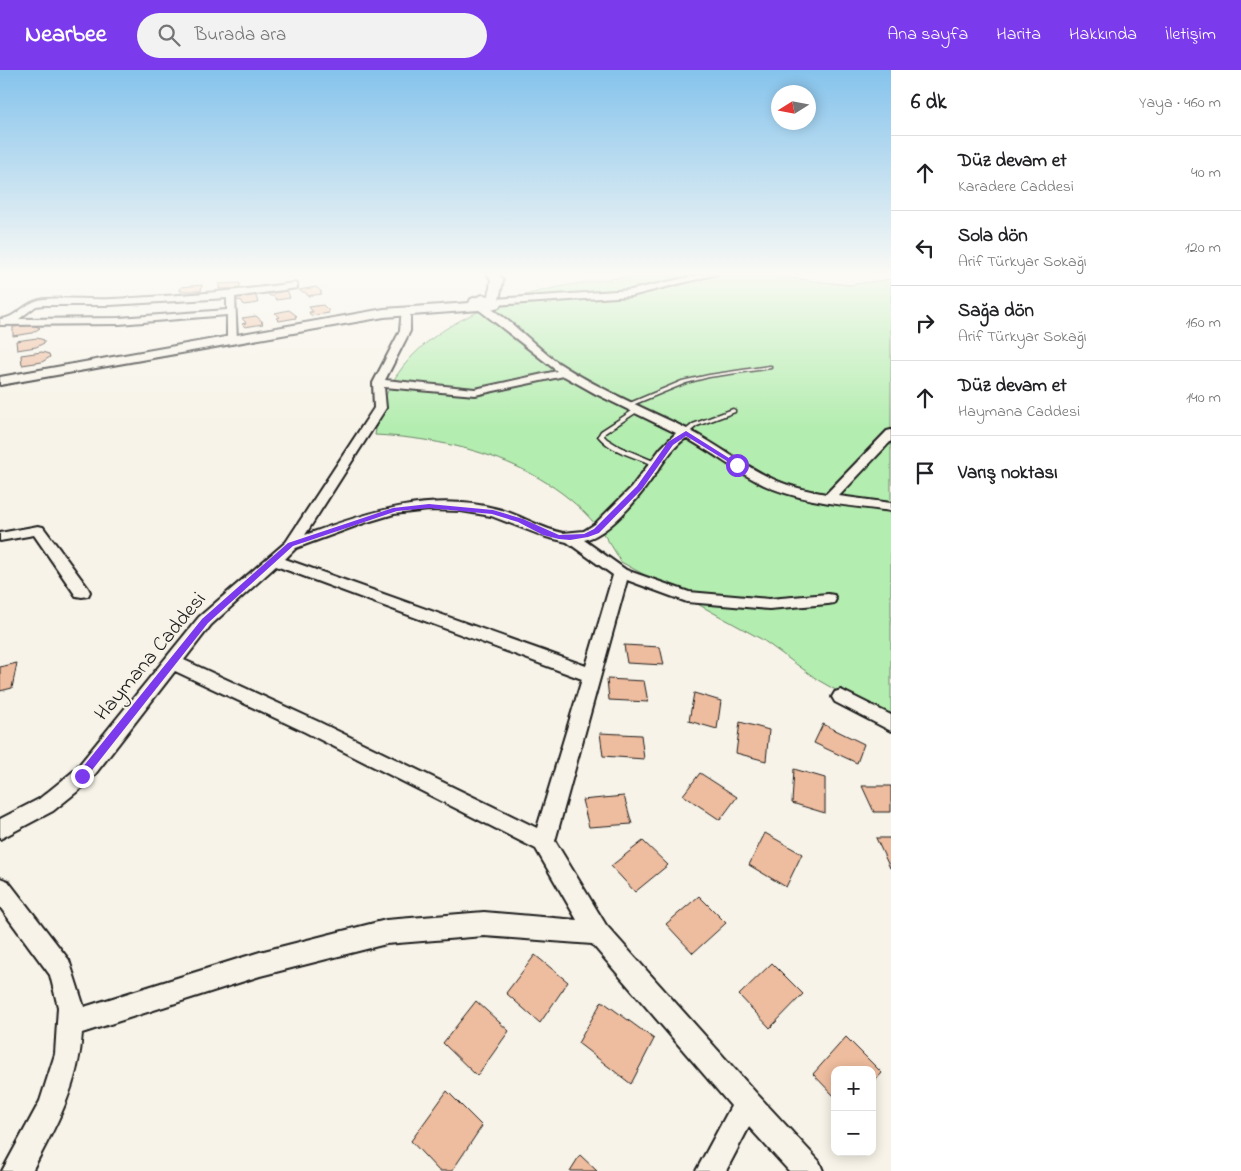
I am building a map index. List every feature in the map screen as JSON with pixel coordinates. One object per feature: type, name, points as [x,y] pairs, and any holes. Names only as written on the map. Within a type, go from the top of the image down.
[{"type":"street","points":[[231,324],[232,340]]},
{"type":"street","points":[[0,381],[322,324]]},
{"type":"street","points":[[405,324],[405,331],[378,383],[475,392],[566,372]]},
{"type":"street","points":[[506,324],[535,350],[566,372],[686,433],[737,465],[771,483],[813,496],[891,507]]},
{"type":"street","points":[[510,324],[513,330]]},
{"type":"street","name":"Haymana Caddesi","points":[[0,830],[46,806],[82,776],[205,621],[291,545],[380,408],[378,383]]},
{"type":"street","points":[[291,545],[396,509],[429,506],[493,512],[521,520],[546,533],[570,538],[586,536],[596,531],[639,487],[671,444],[686,433]]},
{"type":"street","points":[[830,498],[891,434]]},
{"type":"street","points":[[0,537],[38,530],[82,592]]},
{"type":"street","points":[[570,538],[620,573],[686,597],[769,604],[828,599]]},
{"type":"street","points":[[274,560],[591,676]]},
{"type":"street","points":[[544,842],[620,573]]},
{"type":"street","points":[[172,662],[312,727],[544,842],[598,933],[747,1104],[809,1171]]},
{"type":"street","points":[[841,697],[891,724]]},
{"type":"street","points":[[0,889],[60,969],[71,1007],[68,1054],[52,1107],[16,1171]]},
{"type":"street","points":[[70,1024],[260,964],[386,932],[484,924],[598,933]]},
{"type":"street","points":[[710,1171],[747,1104]]},
{"type":"lane","points":[[656,464],[605,440],[601,436],[603,432],[632,407],[684,382],[715,375],[769,367]]},
{"type":"lane","points":[[686,433],[695,425],[733,411]]},
{"type":"green space","points":[[454,324],[891,324],[891,715],[839,692],[818,680],[763,640],[621,562],[601,531],[576,504],[547,483],[516,466],[482,453],[447,444],[375,435],[390,386],[420,349]]},
{"type":"building","points":[[242,324],[261,324],[245,327]]},
{"type":"building","points":[[33,325],[40,328],[32,333],[13,336],[13,327]]},
{"type":"building","points":[[37,338],[44,340],[44,343],[36,347],[17,350],[16,341]]},
{"type":"building","points":[[42,352],[49,354],[50,357],[42,362],[22,365],[21,355]]},
{"type":"building","points":[[624,645],[660,647],[664,665],[627,663]]},
{"type":"building","points":[[17,663],[12,688],[0,691],[0,667]]},
{"type":"building","points":[[607,679],[644,681],[648,702],[609,700]]},
{"type":"building","points":[[694,693],[721,701],[717,729],[689,721]]},
{"type":"building","points":[[740,722],[769,730],[766,761],[736,753]]},
{"type":"building","points":[[823,724],[864,744],[857,763],[814,743]]},
{"type":"building","points":[[600,733],[641,735],[644,759],[603,756]]},
{"type":"building","points":[[794,769],[825,778],[825,813],[792,803]]},
{"type":"building","points":[[700,773],[737,797],[720,820],[683,795]]},
{"type":"building","points":[[862,786],[891,786],[891,812],[874,812]]},
{"type":"building","points":[[624,796],[632,824],[589,827],[582,800]]},
{"type":"building","points":[[765,833],[802,854],[786,887],[749,865]]},
{"type":"building","points":[[876,838],[891,838],[891,868],[890,868]]},
{"type":"building","points":[[643,841],[668,865],[635,892],[611,866]]},
{"type":"building","points":[[699,896],[726,923],[693,953],[666,924]]},
{"type":"building","points":[[535,955],[568,982],[540,1023],[506,993]]},
{"type":"building","points":[[772,963],[803,994],[770,1028],[739,995]]},
{"type":"building","points":[[476,1001],[509,1031],[477,1076],[443,1043]]},
{"type":"building","points":[[602,1001],[654,1039],[631,1084],[578,1043]]},
{"type":"building","points":[[846,1037],[875,1066],[831,1066],[831,1093],[813,1074]]},
{"type":"building","points":[[876,1067],[882,1073],[876,1080]]},
{"type":"building","points":[[447,1091],[482,1126],[452,1171],[439,1171],[411,1141]]},
{"type":"building","points":[[580,1155],[597,1171],[570,1171]]},
{"type":"route","points":[[82,776],[205,621],[291,545],[396,509],[429,506],[493,512],[521,520],[546,533],[559,537],[586,536],[596,531],[639,487],[665,450],[679,436],[686,433],[737,465]]}]
